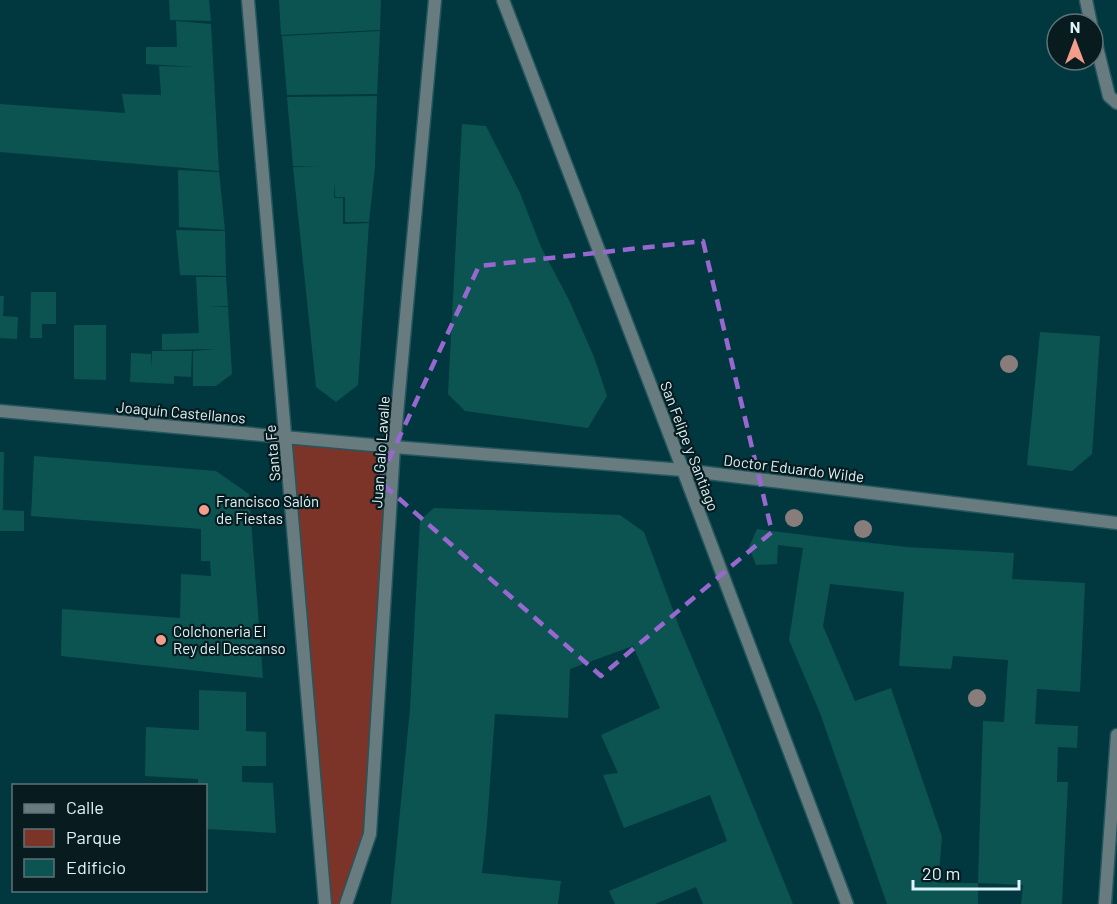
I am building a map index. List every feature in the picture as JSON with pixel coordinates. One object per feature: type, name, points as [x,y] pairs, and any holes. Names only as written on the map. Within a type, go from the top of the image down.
[{"type":"street","name":"Santa Fe","points":[[248,0],[325,904]]},
{"type":"street","name":"Juan Galo Lavalle","points":[[346,904],[370,834],[394,447],[435,0]]},
{"type":"street","name":"San Felipe y Santiago","points":[[503,0],[847,904]]},
{"type":"street","points":[[1103,72],[1109,96],[1117,103]]},
{"type":"street","name":"Joaquín Castellanos","points":[[0,411],[394,447]]},
{"type":"street","name":"Doctor Eduardo Wilde","points":[[394,447],[683,470],[1117,523]]},
{"type":"street","points":[[1105,904],[1117,735]]},
{"type":"highlighted area","points":[[703,241],[772,532],[601,676],[379,481],[479,266]]},
{"type":"green space","points":[[291,441],[390,452],[368,832],[345,904],[330,904]]},
{"type":"building","points":[[169,0],[209,0],[211,21],[170,20]]},
{"type":"building","points":[[279,0],[381,0],[380,30],[281,35]]},
{"type":"building","points":[[176,21],[211,24],[219,171],[0,152],[0,104],[125,113],[122,94],[161,95],[159,66],[196,67],[146,64],[146,47],[177,47]]},
{"type":"building","points":[[380,31],[377,94],[287,95],[282,36]]},
{"type":"building","points":[[377,96],[375,167],[369,222],[345,222],[345,197],[335,197],[334,181],[334,198],[343,198],[343,224],[369,223],[358,385],[336,402],[316,387],[293,167],[319,166],[293,166],[287,97]]},
{"type":"building","points":[[462,124],[486,126],[520,193],[541,247],[569,300],[594,357],[607,396],[588,428],[465,411],[448,394]]},
{"type":"building","points":[[178,170],[219,172],[225,230],[179,227]]},
{"type":"building","points":[[176,230],[225,231],[226,276],[180,275]]},
{"type":"building","points":[[196,277],[226,277],[228,306],[207,306],[228,307],[232,374],[216,386],[193,386],[193,351],[215,349],[162,350],[162,334],[199,333]]},
{"type":"building","points":[[31,292],[56,292],[56,324],[42,324],[42,338],[30,338]]},
{"type":"building","points":[[0,296],[4,296],[3,316],[18,317],[17,339],[0,338]]},
{"type":"building","points":[[74,325],[106,325],[106,380],[74,379]]},
{"type":"building","points":[[1040,332],[1100,336],[1092,454],[1072,471],[1027,465]]},
{"type":"building","points":[[152,351],[192,351],[191,377],[174,376],[174,384],[130,382],[131,353],[151,354],[152,368]]},
{"type":"building","points":[[0,452],[4,452],[3,510],[24,511],[24,531],[0,531]]},
{"type":"building","points":[[34,456],[216,471],[249,494],[263,678],[61,656],[62,609],[180,618],[181,574],[211,576],[210,561],[201,561],[201,529],[31,516]]},
{"type":"building","points":[[434,508],[620,515],[644,532],[680,629],[793,904],[703,904],[696,887],[655,904],[615,904],[609,891],[727,841],[710,795],[624,828],[603,775],[618,773],[601,735],[660,708],[633,646],[570,669],[568,718],[495,714],[482,873],[561,881],[558,904],[391,904],[410,709],[420,520]]},
{"type":"building","points":[[757,529],[907,547],[1014,553],[1012,579],[1085,583],[1080,692],[1037,689],[1035,724],[1078,726],[1077,748],[1058,747],[1057,782],[1068,782],[1062,904],[1021,904],[1023,885],[978,883],[978,904],[887,904],[820,713],[789,640],[803,548],[778,545],[777,564],[756,565],[749,547]],"holes":[[[830,584],[904,592],[899,666],[951,669],[953,656],[1008,660],[1004,722],[983,721],[978,883],[938,883],[942,837],[891,688],[855,701],[823,626]]]},
{"type":"building","points":[[199,690],[246,692],[246,731],[266,732],[266,766],[242,766],[242,782],[273,783],[276,833],[207,829],[207,784],[198,784],[198,779],[145,776],[146,727],[199,730]]},
{"type":"place","name":"Francisco Salón de Fiestas","points":[[204,510]]},
{"type":"place","name":"Colchoneria El Rey del Descanso","points":[[161,640]]}]
